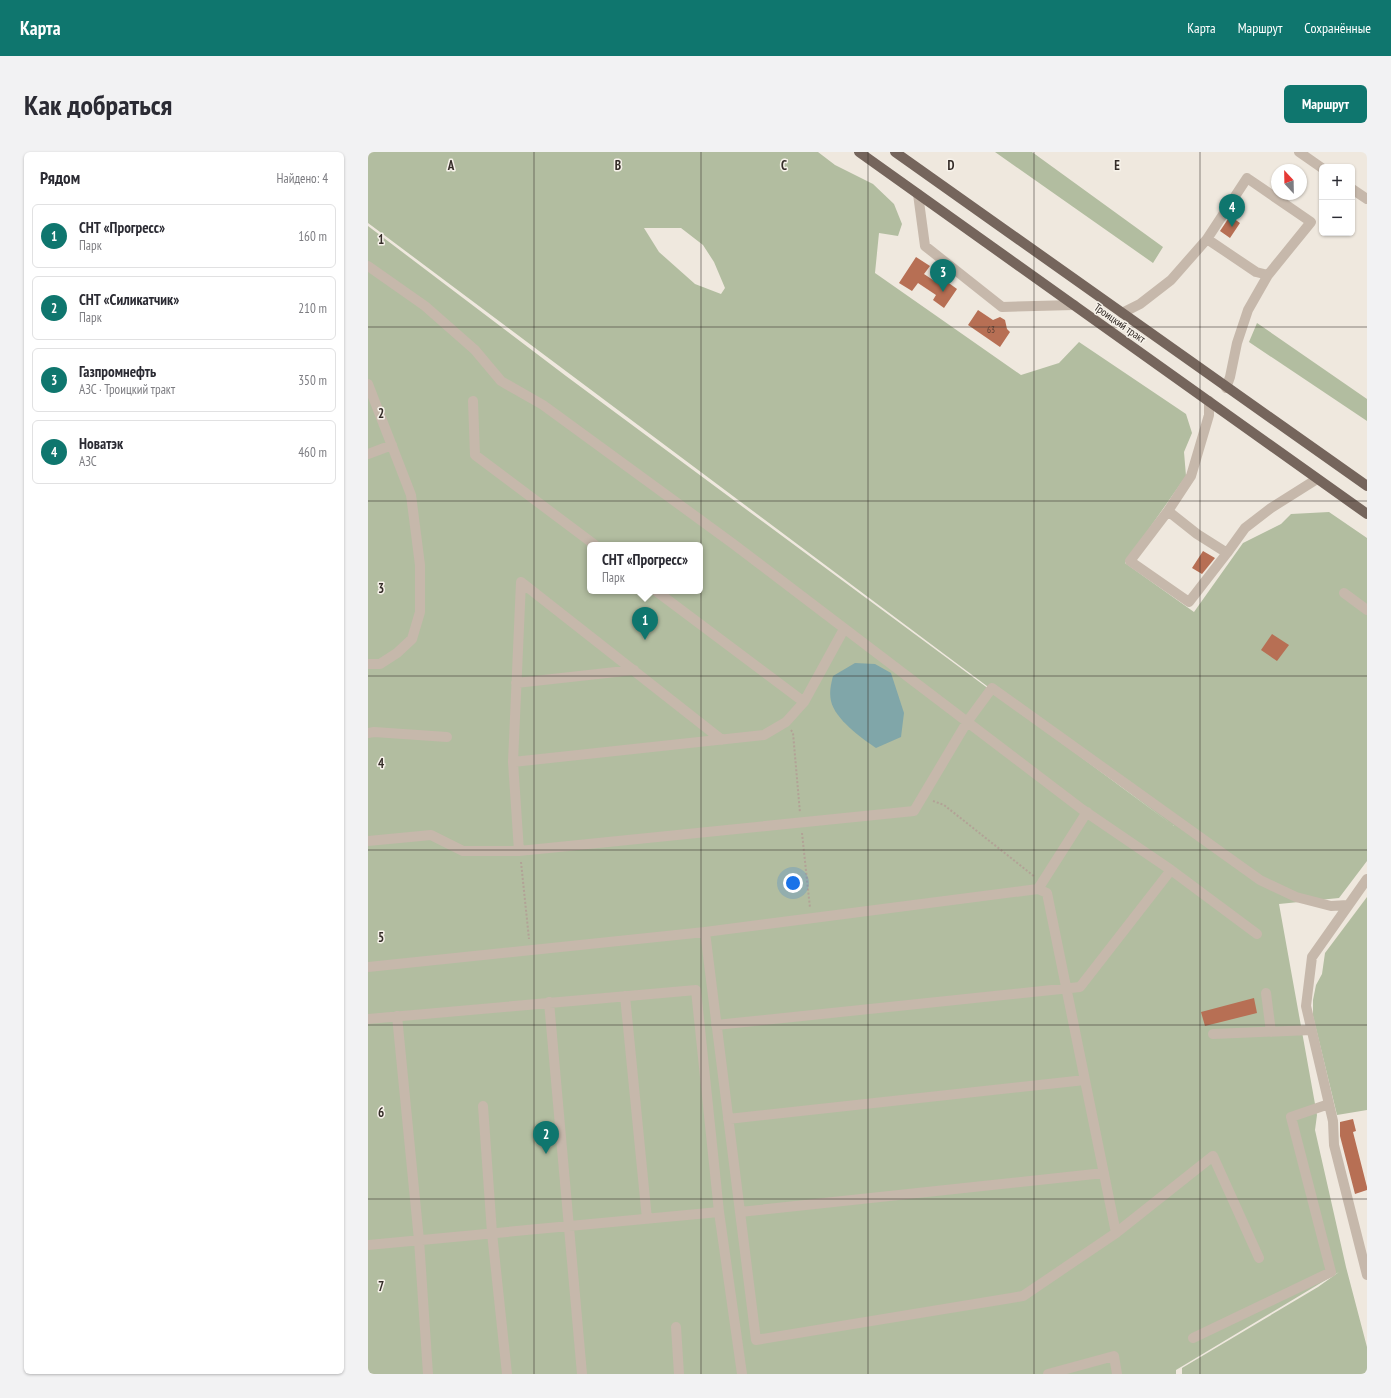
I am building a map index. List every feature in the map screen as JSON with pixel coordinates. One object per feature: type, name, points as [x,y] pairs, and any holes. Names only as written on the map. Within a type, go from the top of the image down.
[{"type":"main road","name":"Троицкий тракт","points":[[859,152],[1367,514]]},
{"type":"main road","name":"Троицкий тракт","points":[[895,152],[1226,388],[1367,486]]},
{"type":"lane","points":[[1299,152],[1319,166]]},
{"type":"lane","points":[[1122,313],[1140,304],[1171,280],[1207,238],[1247,178],[1311,222],[1268,276],[1248,310],[1237,343],[1230,377],[1226,388]]},
{"type":"lane","points":[[1355,191],[1367,199]]},
{"type":"lane","points":[[918,194],[925,246],[1002,307],[1074,305]]},
{"type":"lane","points":[[1207,238],[1256,272],[1268,276]]},
{"type":"lane","points":[[368,266],[425,306],[475,350],[501,382],[543,405],[732,543],[1087,812],[1171,870],[1257,934]]},
{"type":"lane","points":[[368,384],[411,495],[420,565],[420,612],[412,639],[397,653],[380,664],[368,664]]},
{"type":"lane","points":[[473,401],[475,455],[591,542]]},
{"type":"lane","points":[[1209,401],[1209,415],[1191,476],[1168,511],[1130,561],[1189,602],[1245,528],[1271,508],[1317,479]]},
{"type":"lane","points":[[368,454],[392,445]]},
{"type":"lane","points":[[1168,511],[1197,534],[1226,553]]},
{"type":"lane","points":[[519,852],[513,762],[521,582],[722,740]]},
{"type":"lane","points":[[1344,593],[1367,610]]},
{"type":"lane","points":[[660,594],[804,702]]},
{"type":"lane","points":[[513,762],[764,735],[786,722],[804,702],[844,629]]},
{"type":"lane","points":[[516,682],[634,670]]},
{"type":"lane","points":[[368,841],[431,835],[463,851],[519,852],[914,811],[967,722],[992,688],[1260,880],[1296,897],[1331,906],[1348,906]]},
{"type":"lane","points":[[368,733],[374,732],[447,737]]},
{"type":"lane","points":[[368,967],[705,932],[1040,886],[1087,812]]},
{"type":"lane","points":[[716,1025],[1080,987],[1171,870]]},
{"type":"lane","points":[[1367,879],[1312,957],[1306,1006],[1333,1121],[1334,1145],[1367,1275]]},
{"type":"lane","points":[[1040,886],[1047,893],[1116,1233]]},
{"type":"lane","points":[[705,932],[756,1340],[1023,1296],[1116,1233],[1213,1156],[1259,1258]]},
{"type":"lane","points":[[368,1019],[696,990],[719,1212],[742,1374]]},
{"type":"lane","points":[[1266,993],[1271,1032]]},
{"type":"lane","points":[[625,996],[647,1219]]},
{"type":"lane","points":[[549,1002],[582,1374]]},
{"type":"lane","points":[[397,1016],[419,1240],[428,1374]]},
{"type":"lane","points":[[1213,1034],[1311,1030]]},
{"type":"lane","points":[[728,1119],[1085,1080]]},
{"type":"lane","points":[[1194,1338],[1331,1272],[1291,1117],[1329,1104]]},
{"type":"lane","points":[[483,1106],[492,1233],[507,1374]]},
{"type":"lane","points":[[740,1212],[1104,1173]]},
{"type":"lane","points":[[368,1245],[719,1212]]},
{"type":"lane","points":[[676,1327],[679,1374]]},
{"type":"lane","points":[[1048,1374],[1114,1356],[1117,1374]]},
{"type":"path","points":[[923,796],[944,805],[1040,886]]},
{"type":"path","points":[[519,852],[531,950]]},
{"type":"green space","points":[[368,152],[818,152],[835,165],[873,184],[894,204],[902,224],[898,236],[879,233],[875,273],[1021,375],[1059,363],[1079,342],[1186,414],[1192,433],[1184,452],[1186,476],[1125,563],[1194,612],[1243,543],[1281,524],[1291,514],[1329,512],[1367,538],[1367,861],[1339,898],[1279,904],[1317,1115],[1315,1130],[1346,1267],[1367,1347],[1367,1374],[1182,1374],[1182,1368],[1318,1287],[1339,1272],[1176,1370],[1176,1374],[368,1374],[368,226],[566,376],[1174,826],[368,223]],"holes":[[[644,228],[681,228],[703,245],[714,262],[725,288],[721,294],[695,284],[659,252]]]},
{"type":"green space","points":[[995,152],[1032,152],[1163,247],[1153,263]]},
{"type":"green space","points":[[1257,323],[1367,399],[1367,421],[1249,342]]},
{"type":"green space","points":[[1367,897],[1367,1110],[1337,1115],[1313,1016],[1313,1000],[1316,985],[1322,974],[1325,953]]},
{"type":"water","points":[[855,663],[875,664],[891,673],[904,713],[901,737],[876,748],[849,728],[833,708],[830,698],[833,676]]},
{"type":"building","points":[[1230,216],[1240,223],[1230,238],[1220,231]]},
{"type":"building","points":[[916,257],[930,266],[924,274],[942,286],[946,281],[957,289],[944,308],[933,300],[936,295],[918,283],[912,291],[899,283]]},
{"type":"building","points":[[978,310],[993,320],[1000,317],[1005,320],[1007,329],[1010,332],[1000,347],[968,325]]},
{"type":"building","points":[[1203,551],[1215,558],[1202,574],[1192,568]]},
{"type":"building","points":[[1272,634],[1289,645],[1277,661],[1261,650]]},
{"type":"building","points":[[1254,998],[1257,1013],[1205,1026],[1201,1012]]},
{"type":"building","points":[[1353,1119],[1356,1131],[1353,1132],[1367,1187],[1367,1190],[1355,1194],[1340,1136],[1340,1122]]},
{"type":"place","name":"Новатэк","points":[[1232,227]]},
{"type":"place","name":"Газпромнефть","points":[[943,292]]},
{"type":"place","name":"СНТ «Прогресс»","points":[[645,640]]},
{"type":"place","name":"СНТ «Силикатчик»","points":[[546,1154]]}]
